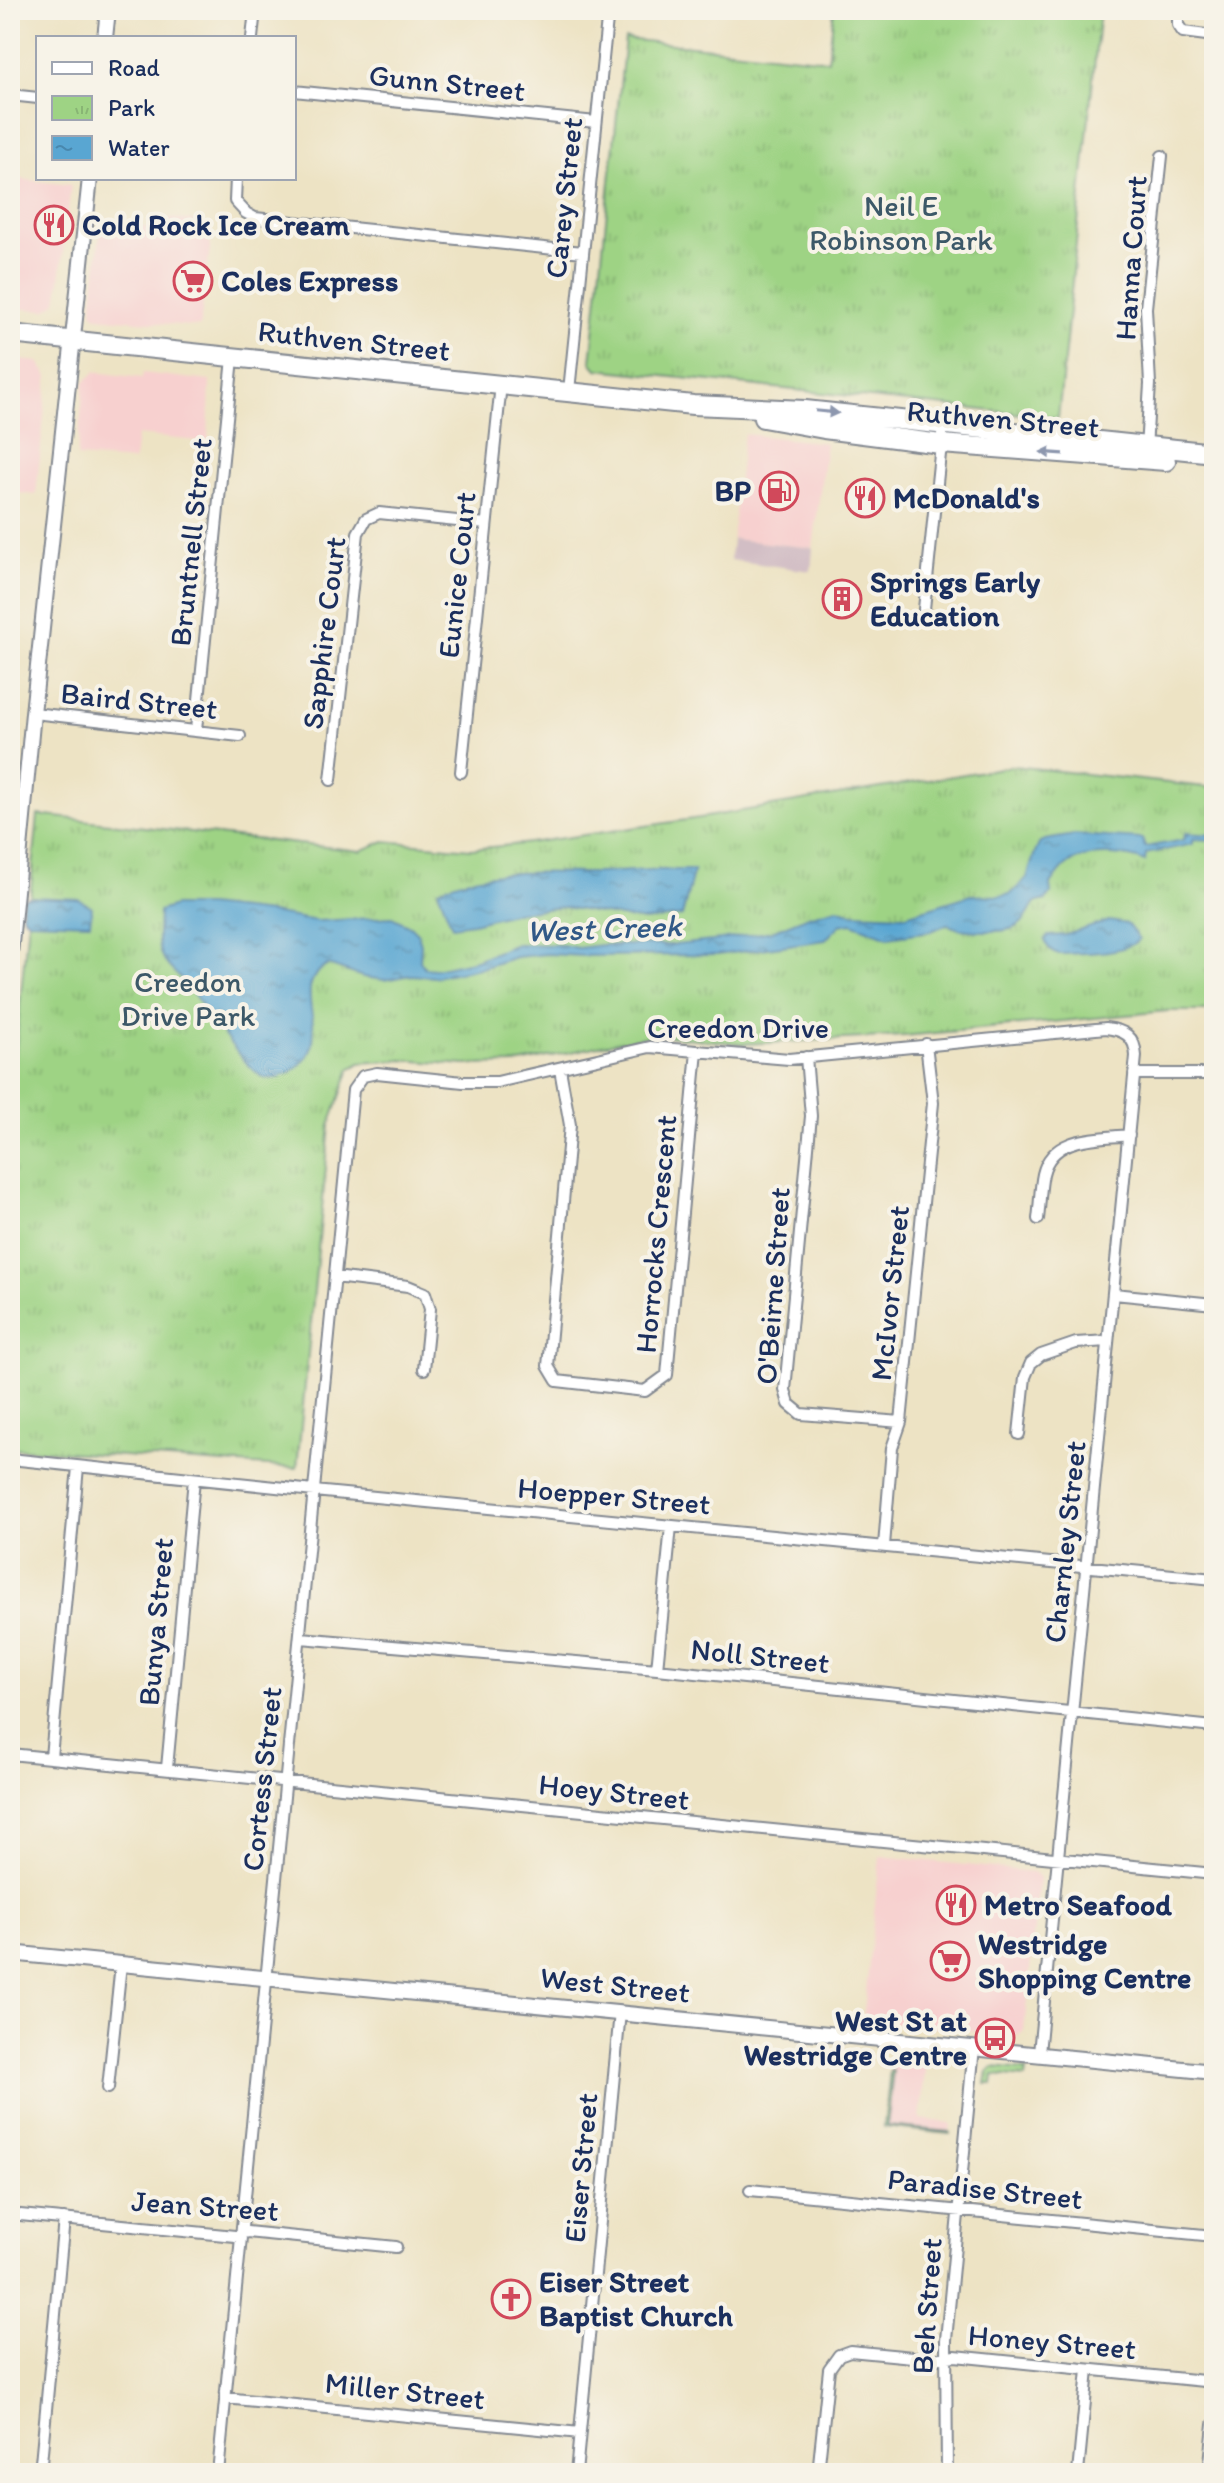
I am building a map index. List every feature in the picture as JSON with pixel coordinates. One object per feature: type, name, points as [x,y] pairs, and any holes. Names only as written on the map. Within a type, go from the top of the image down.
[{"type":"highway","name":"Ruthven Street","points":[[10,334],[693,405],[805,410],[942,434],[1146,453],[1214,465]]},
{"type":"highway","name":"Ruthven Street","points":[[1146,453],[1214,453]]},
{"type":"main road","points":[[105,36],[108,10]]},
{"type":"main road","points":[[10,954],[90,180]]},
{"type":"main road","name":"West Street","points":[[10,1953],[1214,2072]]},
{"type":"street","points":[[252,36],[255,10]]},
{"type":"street","name":"Carey Street","points":[[569,391],[608,10]]},
{"type":"street","points":[[1178,10],[1178,25],[1183,32],[1214,36]]},
{"type":"street","name":"Gunn Street","points":[[296,91],[596,122]]},
{"type":"street","points":[[10,95],[36,98]]},
{"type":"street","name":"Hanna Court","points":[[1146,453],[1150,384],[1146,308],[1162,156]]},
{"type":"street","points":[[236,180],[235,201],[255,218],[583,252]]},
{"type":"street","name":"Bruntnell Street","points":[[196,730],[233,358]]},
{"type":"street","name":"Eunice Court","points":[[461,772],[501,384]]},
{"type":"street","points":[[924,609],[942,434]]},
{"type":"street","name":"Sapphire Court","points":[[331,780],[358,533],[366,519],[379,513],[486,524]]},
{"type":"street","name":"Baird Street","points":[[33,713],[240,736]]},
{"type":"street","name":"Creedon Drive","points":[[353,1090],[363,1076],[377,1073],[463,1082],[497,1082],[650,1047],[789,1059],[1106,1028],[1120,1029],[1131,1037]]},
{"type":"street","name":"Charnley Street","points":[[1039,2053],[1129,1135],[1136,1048],[1131,1037]]},
{"type":"street","name":"McIvor Street","points":[[884,1546],[892,1448],[901,1422],[933,1103],[926,1044]]},
{"type":"street","name":"Horrocks Crescent","points":[[560,1069],[570,1125],[548,1366],[557,1381],[645,1391],[667,1375],[697,1051]]},
{"type":"street","name":"O'Beirne Street","points":[[806,1057],[811,1116],[785,1390],[789,1404],[801,1414],[901,1422]]},
{"type":"street","points":[[1134,1074],[1214,1074]]},
{"type":"street","name":"Cortess Street","points":[[218,2473],[353,1090]]},
{"type":"street","points":[[1038,1219],[1043,1171],[1054,1151],[1072,1142],[1129,1135]]},
{"type":"street","points":[[335,1277],[408,1286],[425,1293],[430,1309],[424,1369]]},
{"type":"street","points":[[1114,1294],[1214,1304]]},
{"type":"street","points":[[1019,1434],[1025,1377],[1031,1363],[1041,1355],[1076,1343],[1108,1341]]},
{"type":"street","name":"Hoepper Street","points":[[10,1459],[1214,1579]]},
{"type":"street","points":[[51,1757],[78,1467]]},
{"type":"street","name":"Bunya Street","points":[[167,1768],[194,1479]]},
{"type":"street","points":[[657,1669],[671,1526]]},
{"type":"street","name":"Noll Street","points":[[301,1638],[657,1669],[1214,1727]]},
{"type":"street","name":"Hoey Street","points":[[10,1754],[1214,1874]]},
{"type":"street","points":[[108,2088],[121,1964]]},
{"type":"street","name":"Eiser Street","points":[[576,2473],[620,2012]]},
{"type":"street","name":"Beh Street","points":[[947,2473],[946,2358],[974,2047]]},
{"type":"street","name":"Paradise Street","points":[[750,2190],[1214,2236]]},
{"type":"street","name":"Jean Street","points":[[10,2214],[235,2236],[247,2232],[396,2247]]},
{"type":"street","points":[[40,2473],[64,2219]]},
{"type":"street","name":"Honey Street","points":[[818,2473],[828,2374],[831,2364],[839,2355],[850,2351],[933,2359],[955,2356],[1214,2382]]},
{"type":"street","points":[[1078,2473],[1088,2370]]},
{"type":"street","name":"Miller Street","points":[[225,2398],[580,2433]]},
{"type":"street","points":[[1209,2473],[1214,2424]]},
{"type":"shaded area","points":[[10,178],[71,185],[58,297],[56,303],[46,310],[10,308]]},
{"type":"shaded area","points":[[168,218],[193,221],[211,240],[200,327],[98,317],[92,312],[101,223],[166,230]]},
{"type":"shaded area","points":[[10,359],[39,362],[48,376],[36,495],[10,492]]},
{"type":"shaded area","points":[[95,372],[142,378],[143,373],[210,381],[208,442],[137,435],[134,461],[77,457],[84,382]]},
{"type":"shaded area","name":"BP","points":[[744,434],[826,443],[813,548],[732,539]]},
{"type":"shaded area","points":[[732,539],[813,548],[811,571],[730,560]]},
{"type":"shaded area","name":"Westridge Shopping Centre","points":[[880,1856],[1033,1872],[1039,1879],[1024,2031],[1018,2036],[863,2020]]},
{"type":"shaded area","points":[[891,2057],[926,2060],[920,2119],[951,2123],[950,2134],[884,2127]]},
{"type":"green space","name":"Neil E Robinson Park","points":[[834,10],[1100,10],[1058,418],[597,369],[591,362],[625,39],[828,60]]},
{"type":"green space","name":"Creedon Drive Park","points":[[1013,766],[1214,788],[1214,1011],[1168,1011],[904,1036],[743,1044],[657,1035],[516,1064],[465,1065],[403,1060],[360,1063],[350,1069],[330,1125],[297,1468],[10,1448],[10,1109],[38,815],[361,851],[384,841],[471,849],[700,818]]},
{"type":"green space","points":[[993,2067],[1026,2070],[1025,2078],[994,2075],[993,2084],[986,2084],[988,2072]]},
{"type":"green space","points":[[890,2071],[893,2071],[887,2126],[950,2134],[884,2127]]},
{"type":"water","points":[[1185,833],[1214,835],[1214,840],[1193,839],[1193,844],[1146,854],[1145,862],[1104,855],[1073,861],[1063,868],[1050,886],[1051,894],[1046,900],[1034,903],[1023,921],[1007,930],[969,930],[948,924],[931,931],[888,937],[852,923],[840,925],[825,940],[717,955],[547,954],[516,957],[435,977],[412,975],[384,980],[363,977],[328,965],[315,975],[310,988],[314,1034],[311,1049],[302,1063],[283,1076],[272,1078],[265,1078],[256,1072],[234,1049],[183,980],[166,963],[158,941],[159,911],[174,906],[207,906],[317,921],[392,917],[418,934],[420,961],[425,968],[435,969],[476,960],[516,944],[578,948],[675,945],[772,931],[837,908],[853,913],[906,915],[971,895],[1011,894],[1027,878],[1040,842],[1045,840],[1074,835],[1142,839],[1145,847],[1184,840]]},
{"type":"water","points":[[694,870],[682,916],[644,921],[564,907],[516,912],[452,926],[438,890],[496,875]]},
{"type":"water","points":[[23,899],[78,899],[92,907],[90,923],[29,921],[22,915]]},
{"type":"water","points":[[1109,921],[1127,924],[1139,939],[1114,950],[1059,954],[1050,949],[1045,940],[1048,936],[1066,935]]},
{"type":"place","name":"Cold Rock Ice Cream","points":[[54,225]]},
{"type":"place","name":"Coles Express","points":[[193,281]]},
{"type":"place","name":"BP","points":[[779,491]]},
{"type":"place","name":"McDonald's","points":[[865,498]]},
{"type":"place","name":"Springs Early Education","points":[[842,599]]},
{"type":"place","name":"Metro Seafood","points":[[956,1905]]},
{"type":"place","name":"Westridge Shopping Centre","points":[[950,1961]]},
{"type":"place","name":"West St at Westridge Centre","points":[[995,2038]]},
{"type":"place","name":"Eiser Street Baptist Church","points":[[511,2299]]},
{"type":"water label","name":"West Creek","points":[[604,928]]}]
